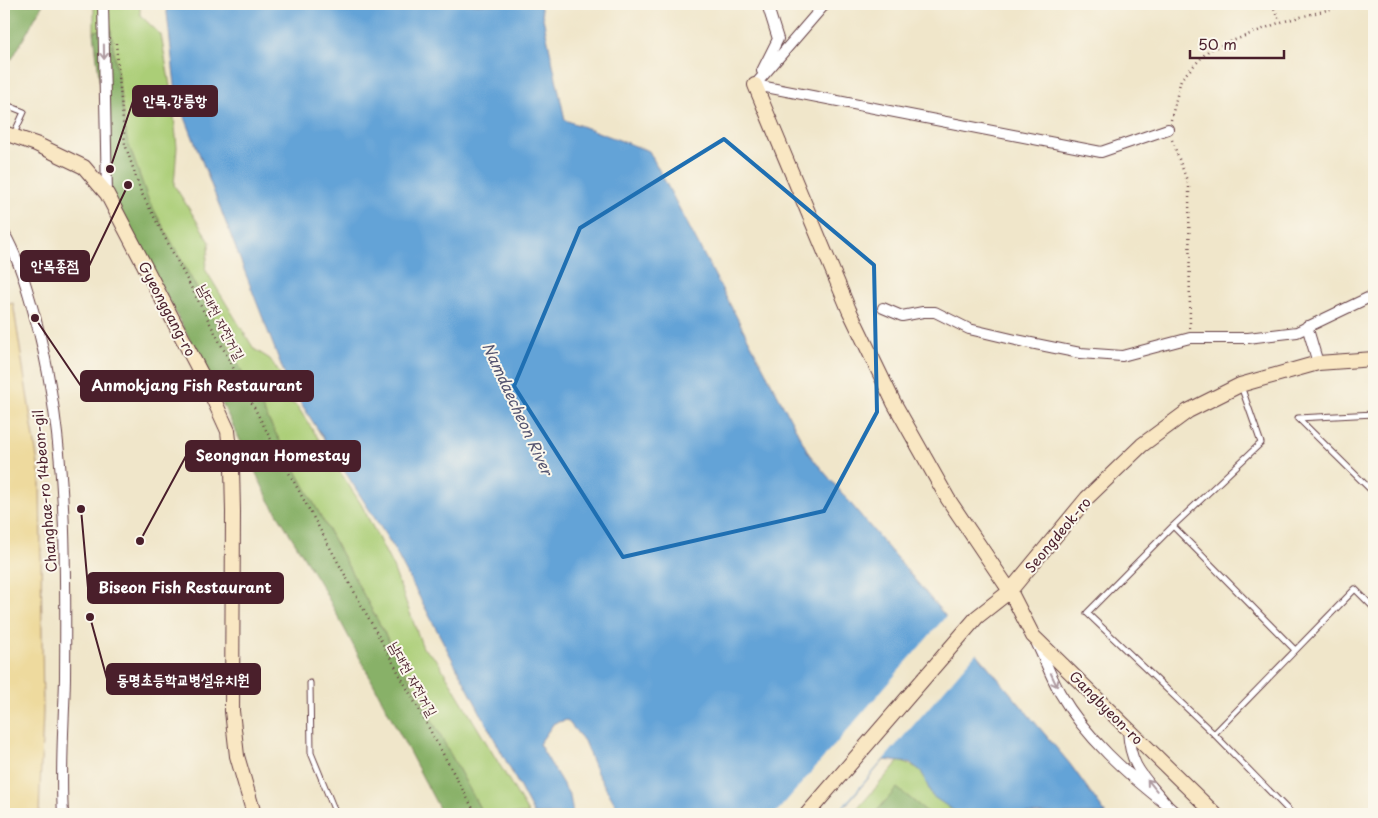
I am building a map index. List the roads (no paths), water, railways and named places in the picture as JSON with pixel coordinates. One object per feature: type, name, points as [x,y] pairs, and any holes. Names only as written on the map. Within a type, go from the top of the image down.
[{"type":"street","points":[[102,4],[107,194]]},
{"type":"street","points":[[755,85],[778,39],[767,4]]},
{"type":"street","points":[[755,85],[825,4]]},
{"type":"street","points":[[755,85],[1102,152],[1168,129]]},
{"type":"street","name":"Gangbyeon-ro","points":[[755,85],[850,310],[894,402],[948,498],[1010,591],[1033,636],[1215,814]]},
{"type":"street","name":"Gyeonggang-ro","points":[[8,135],[84,167],[107,194],[207,385],[228,431],[232,468],[233,512],[232,711],[237,756],[254,814]]},
{"type":"street","name":"Changhae-ro 14beon-gil","points":[[4,233],[12,248],[31,302],[47,366],[59,456],[66,553],[63,814]]},
{"type":"street","points":[[884,308],[902,316],[935,312],[969,329],[1080,353],[1122,356],[1190,338],[1248,338],[1297,332],[1374,296]]},
{"type":"street","points":[[1307,326],[1318,363]]},
{"type":"street","name":"Seongdeok-ro","points":[[807,814],[978,617],[1010,591],[1087,498],[1142,446],[1188,410],[1240,385],[1318,363],[1374,359]]},
{"type":"street","points":[[1033,636],[1060,693],[1090,736],[1142,786],[1177,814]]},
{"type":"street","points":[[1128,730],[1129,750],[1133,763],[1168,806]]},
{"type":"lane","points":[[4,104],[24,112],[8,135]]},
{"type":"lane","points":[[1240,385],[1261,444],[1173,526],[1087,613],[1214,734],[1292,814]]},
{"type":"lane","points":[[1374,414],[1298,418],[1374,493]]},
{"type":"lane","points":[[1173,526],[1295,650]]},
{"type":"lane","points":[[1214,734],[1355,589],[1374,608]]},
{"type":"lane","points":[[310,683],[311,753],[336,814]]},
{"type":"water","name":"Namdaecheon River","points":[[166,4],[540,4],[565,120],[649,151],[809,454],[1070,764],[1106,814],[959,814],[932,796],[921,771],[910,763],[884,760],[838,814],[621,814],[597,773],[584,741],[567,720],[554,723],[539,744],[570,796],[573,814],[534,814],[392,545],[288,383],[176,94]]},
{"type":"place","name":"안목.강릉항","points":[[110,169]]},
{"type":"place","name":"안목종점","points":[[128,185]]},
{"type":"place","name":"Anmokjang Fish Restaurant","points":[[35,318]]},
{"type":"place","name":"Biseon Fish Restaurant","points":[[81,509]]},
{"type":"place","name":"Seongnan Homestay","points":[[140,541]]},
{"type":"place","name":"동명초등학교병설유치원","points":[[90,617]]}]
